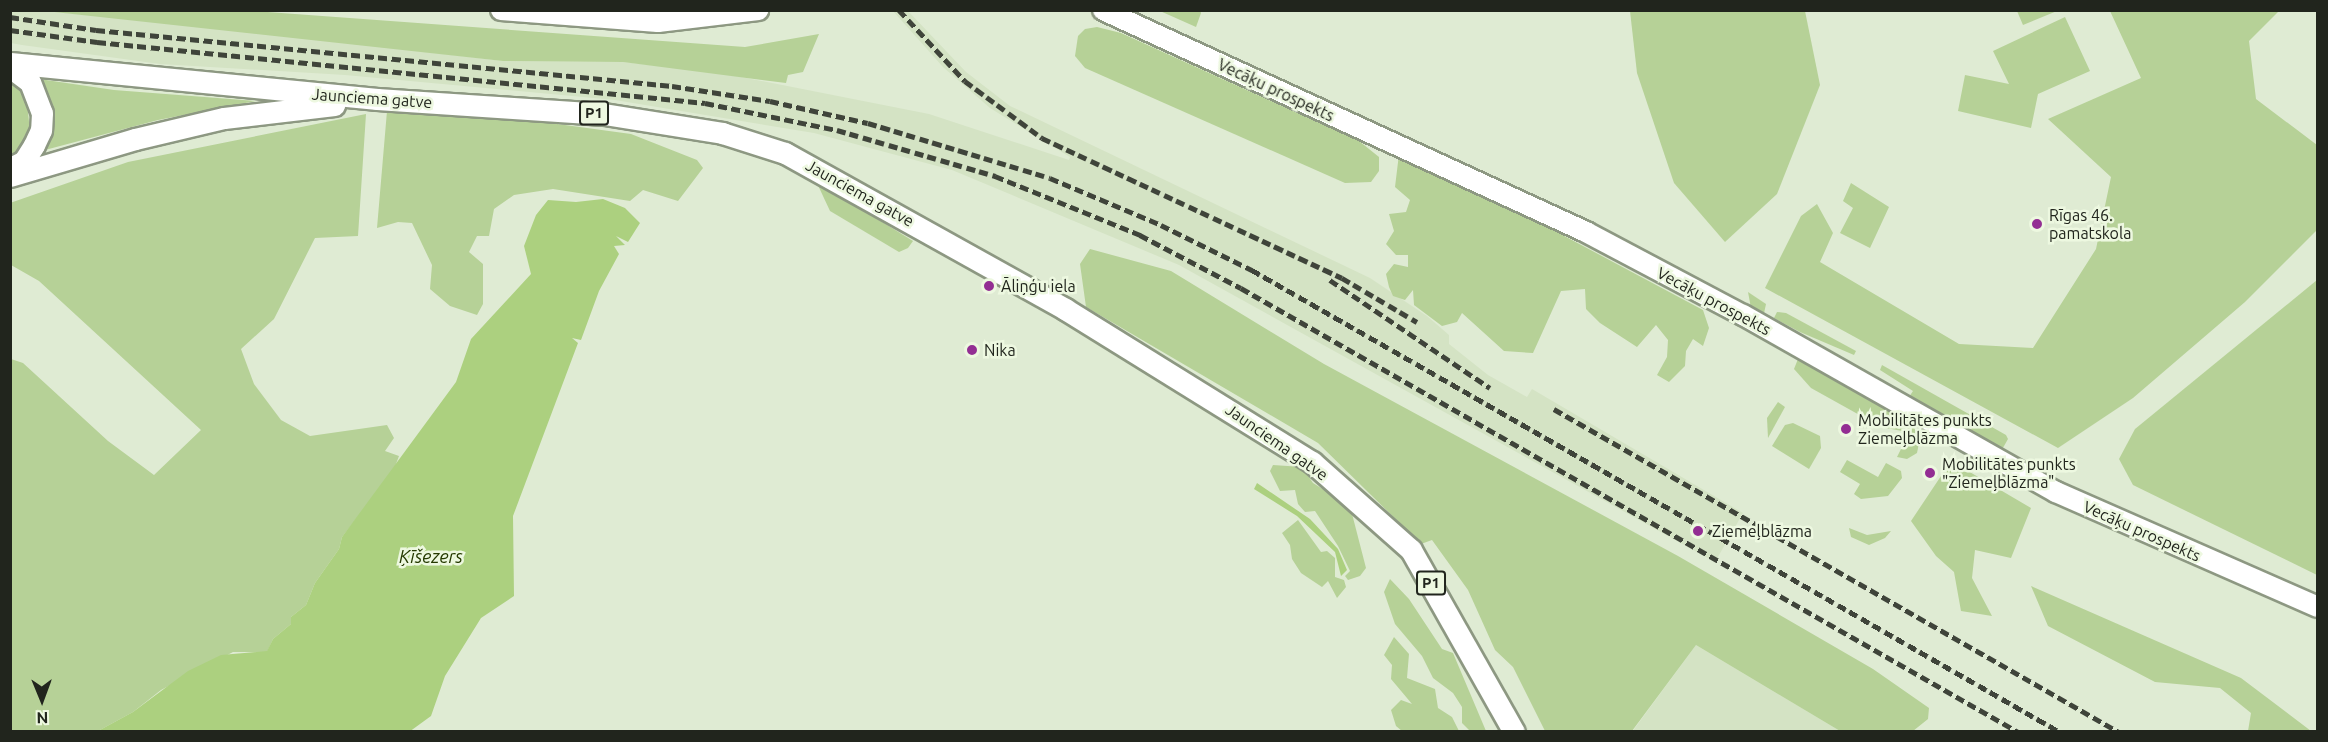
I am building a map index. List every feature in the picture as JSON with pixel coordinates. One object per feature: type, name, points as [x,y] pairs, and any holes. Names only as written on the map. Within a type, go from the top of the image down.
[{"type":"main road","points":[[501,10],[658,22],[758,10]]},
{"type":"main road","name":"Vecāķu prospekts","points":[[1102,10],[1586,232],[1743,315],[2056,492],[2318,606]]},
{"type":"main road","points":[[10,65],[30,82],[42,113],[41,130],[34,145],[24,160],[10,168]]},
{"type":"main road","name":"Jaunciema gatve","points":[[10,65],[376,99],[604,114],[722,133],[806,162],[940,236],[1175,374],[1312,462],[1411,550],[1514,732]]},
{"type":"main road","name":"P1","points":[[10,176],[224,118],[376,99]]},
{"type":"shaded area","points":[[10,11],[45,11],[274,34],[503,61],[623,62],[721,73],[929,114],[1069,160],[1070,157],[990,108],[943,67],[893,11],[908,11],[966,72],[1010,106],[1370,278],[1427,316],[1449,335],[1449,344],[1488,375],[1527,397],[1532,389],[1743,513],[1715,562],[1179,265],[952,170],[814,133],[615,100],[345,75],[160,64],[22,45],[11,43]]},
{"type":"shaded area","points":[[45,11],[253,11],[745,47],[819,34],[803,72],[788,75],[786,83],[623,62],[503,61]]},
{"type":"shaded area","points":[[1160,11],[1200,11],[1201,13],[1196,27]]},
{"type":"shaded area","points":[[1630,11],[1805,11],[1820,85],[1777,194],[1725,242],[1674,183],[1637,73]]},
{"type":"shaded area","points":[[2017,11],[2057,11],[2023,25]]},
{"type":"shaded area","points":[[2110,11],[2279,11],[2249,41],[2256,99],[2317,145],[2317,230],[2245,302],[2133,398],[2058,448],[1765,288],[1801,216],[1817,204],[1833,233],[1820,262],[1959,344],[2033,348],[2096,249],[2111,177],[2048,119],[2141,78]]},
{"type":"shaded area","points":[[2065,17],[2090,71],[2038,94],[2031,128],[1958,111],[1965,75],[2009,84],[1993,51]]},
{"type":"shaded area","points":[[1097,27],[1121,33],[1359,141],[1379,157],[1379,171],[1371,182],[1345,183],[1085,68],[1075,56],[1078,36],[1085,29]]},
{"type":"shaded area","points":[[39,79],[114,90],[256,101],[158,120],[45,150],[52,113]]},
{"type":"shaded area","points":[[10,80],[26,94],[30,131],[10,160]]},
{"type":"shaded area","points":[[387,111],[491,115],[631,134],[697,160],[703,168],[678,201],[643,190],[630,201],[553,189],[514,195],[494,209],[489,236],[477,236],[469,252],[483,264],[483,304],[477,315],[450,306],[430,289],[432,265],[412,223],[398,222],[377,228]]},
{"type":"shaded area","points":[[366,114],[358,236],[315,238],[274,319],[241,349],[254,384],[281,420],[310,436],[387,425],[394,438],[385,451],[399,456],[393,472],[342,537],[339,549],[315,583],[306,605],[291,617],[291,624],[273,639],[267,652],[233,652],[161,690],[133,712],[98,731],[11,731],[11,359],[23,363],[108,441],[154,475],[201,430],[39,281],[11,265],[10,203],[128,162]]},
{"type":"shaded area","points":[[1399,154],[1555,231],[1703,310],[1709,328],[1703,346],[1693,339],[1686,351],[1685,366],[1669,382],[1657,375],[1667,357],[1668,340],[1656,325],[1637,347],[1600,323],[1586,309],[1585,289],[1561,291],[1533,353],[1504,351],[1462,313],[1457,322],[1442,326],[1414,305],[1413,290],[1405,300],[1393,296],[1386,274],[1394,264],[1408,267],[1408,255],[1396,255],[1386,244],[1394,231],[1389,214],[1406,212],[1410,200],[1395,187]]},
{"type":"shaded area","points":[[816,181],[913,241],[908,248],[899,252],[830,211]]},
{"type":"shaded area","points":[[1851,183],[1889,207],[1870,248],[1840,233],[1853,208],[1843,201]]},
{"type":"shaded area","points":[[1090,249],[1171,271],[1324,364],[1678,556],[1873,669],[1929,708],[1928,719],[1913,731],[1840,731],[1696,645],[1632,731],[1545,731],[1513,667],[1495,650],[1468,590],[1432,540],[1421,544],[1318,443],[1086,307],[1080,264]]},
{"type":"shaded area","points":[[2317,280],[2317,575],[2133,485],[2119,459],[2135,429]]},
{"type":"shaded area","points":[[1748,292],[1766,304],[1763,318],[1751,308]]},
{"type":"shaded area","points":[[1777,312],[1786,313],[1856,351],[1854,355],[1774,318]]},
{"type":"shaded area","points":[[1798,359],[1909,421],[1918,434],[1881,427],[1811,388],[1794,369]]},
{"type":"shaded area","points":[[1882,365],[2006,435],[2008,439],[2000,453],[1907,400],[1913,391],[1880,370]]},
{"type":"shaded area","points":[[1778,402],[1785,407],[1768,438],[1767,418]]},
{"type":"shaded area","points":[[1793,423],[1820,436],[1821,448],[1809,469],[1772,446],[1785,425]]},
{"type":"shaded area","points":[[1913,442],[1919,443],[1917,453],[1907,459],[1897,457],[1902,447]]},
{"type":"shaded area","points":[[1847,460],[1878,477],[1886,463],[1901,471],[1902,478],[1888,496],[1861,499],[1854,494],[1860,484],[1840,472]]},
{"type":"shaded area","points":[[1951,461],[2031,508],[2011,558],[1975,550],[1972,578],[1992,616],[1961,611],[1954,572],[1936,556],[1911,521]]},
{"type":"shaded area","points":[[1273,465],[1302,467],[1313,483],[1350,506],[1366,568],[1360,576],[1348,580],[1345,576],[1350,571],[1338,546],[1315,511],[1305,512],[1298,504],[1295,490],[1280,491],[1270,471]]},
{"type":"shaded area","points":[[1298,520],[1321,552],[1327,551],[1335,558],[1335,577],[1344,580],[1346,587],[1337,598],[1328,581],[1322,587],[1301,573],[1292,559],[1290,545],[1282,533]]},
{"type":"shaded area","points":[[1849,528],[1867,535],[1891,531],[1885,538],[1869,545],[1851,537]]},
{"type":"shaded area","points":[[1390,579],[1409,599],[1442,649],[1453,653],[1486,731],[1470,731],[1462,723],[1462,707],[1453,693],[1433,678],[1422,656],[1395,624],[1384,592]]},
{"type":"shaded area","points":[[2031,586],[2241,678],[2311,731],[2248,731],[2251,713],[2220,688],[2155,682],[2048,626]]},
{"type":"shaded area","points":[[1394,637],[1409,654],[1407,678],[1435,689],[1438,708],[1452,717],[1459,731],[1402,731],[1396,726],[1391,710],[1401,700],[1412,704],[1391,679],[1392,665],[1384,655]]},
{"type":"shaded area","points":[[1696,645],[1840,731],[1632,732]]},
{"type":"water","name":"Ķīšezers","points":[[603,199],[625,208],[640,223],[628,242],[616,236],[625,245],[614,246],[619,254],[599,291],[581,340],[572,338],[578,343],[513,516],[514,596],[481,618],[445,676],[431,716],[409,732],[98,731],[133,712],[188,671],[221,655],[267,651],[273,639],[291,624],[291,617],[306,605],[315,583],[339,549],[342,537],[456,382],[471,339],[531,274],[524,246],[536,215],[548,200],[576,202]]},
{"type":"water","points":[[1257,483],[1310,519],[1338,549],[1347,570],[1341,576],[1335,552],[1297,516],[1254,489]]},
{"type":"railway","points":[[899,10],[965,81],[1042,138],[1342,278],[1417,322]]},
{"type":"railway","points":[[10,17],[96,30],[672,86],[770,101],[868,123],[1050,178],[1161,225],[1252,270],[2060,732]]},
{"type":"railway","points":[[10,30],[97,42],[705,103],[837,130],[995,176],[1140,235],[1241,288],[2018,732]]},
{"type":"railway","points":[[1330,280],[1490,388]]},
{"type":"railway","points":[[1554,409],[2119,732]]},
{"type":"place","name":"Rīgas 46. pamatskola","points":[[2037,224]]},
{"type":"place","name":"Āliņģu iela","points":[[989,286]]},
{"type":"place","name":"Nika","points":[[972,350]]},
{"type":"place","name":"Mobilitātes punkts Ziemeļblāzma","points":[[1846,429]]},
{"type":"place","name":"Mobilitātes punkts \"Ziemeļblāzma\"","points":[[1930,473]]},
{"type":"place","name":"Ziemeļblāzma","points":[[1698,531]]}]
